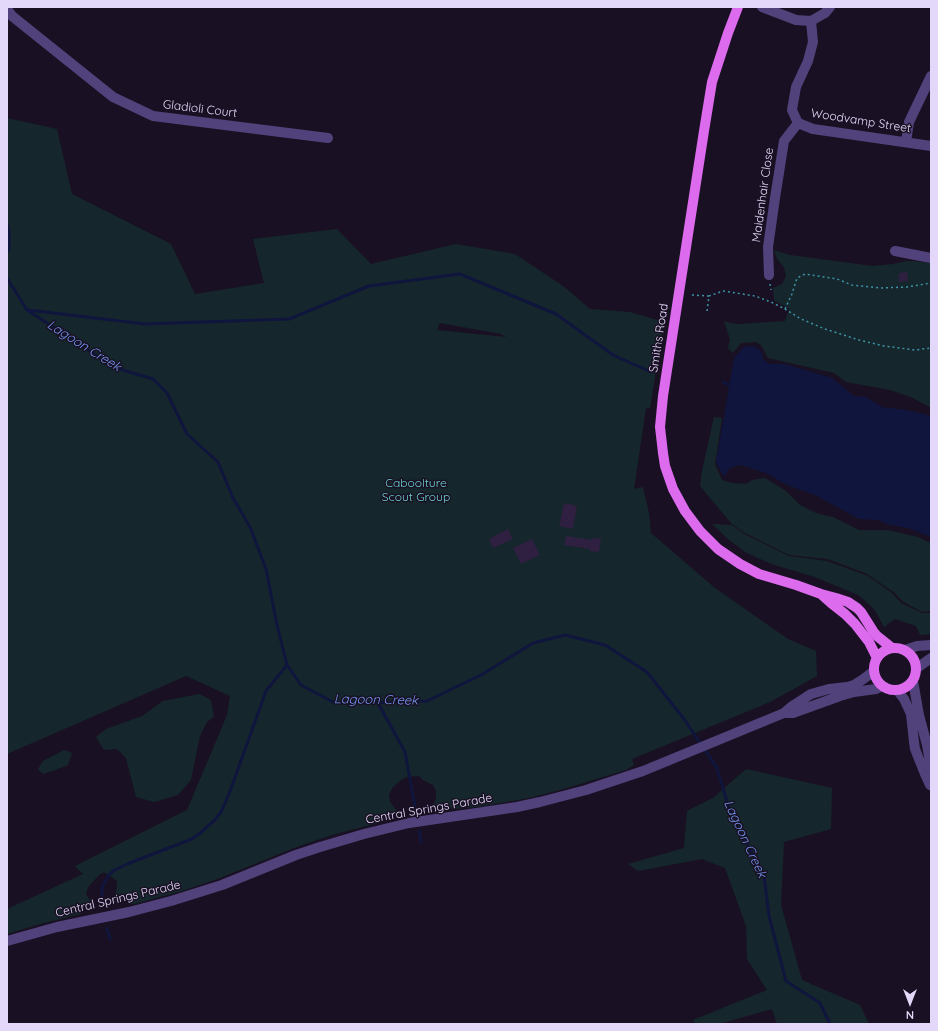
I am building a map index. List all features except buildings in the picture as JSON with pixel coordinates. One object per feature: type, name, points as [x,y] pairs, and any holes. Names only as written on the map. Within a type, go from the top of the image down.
[{"type":"main road","name":"Smiths Road","points":[[738,7],[712,82],[663,396],[660,427],[663,453],[669,478],[679,501],[692,521],[718,550],[759,574],[848,602],[857,608],[864,616],[872,631],[892,648]]},
{"type":"main road","name":"Smiths Road","points":[[821,594],[855,624],[869,642],[877,658]]},
{"type":"main road","points":[[892,648],[905,650],[911,654],[915,660],[917,668],[916,675],[909,686],[903,689],[892,690],[882,686],[875,677],[874,664],[877,658],[881,653],[892,648]]},
{"type":"street","points":[[762,7],[796,20],[811,21],[825,13],[830,7]]},
{"type":"street","name":"Gladioli Court","points":[[7,9],[12,16],[113,97],[154,116],[328,138]]},
{"type":"street","name":"Woodvamp Street","points":[[811,21],[813,42],[808,61],[796,87],[792,110],[798,123],[813,129],[931,146]]},
{"type":"street","points":[[906,142],[909,122],[931,76]]},
{"type":"street","name":"Maidenhair Close","points":[[769,275],[768,247],[774,198],[784,141],[798,123]]},
{"type":"street","points":[[895,251],[931,258]]},
{"type":"street","points":[[905,650],[917,646],[931,645]]},
{"type":"street","points":[[917,668],[931,658]]},
{"type":"street","name":"Central Springs Parade","points":[[7,941],[57,927],[129,912],[171,901],[222,885],[296,855],[364,834],[409,823],[492,812],[555,799],[612,782],[784,713],[811,694],[829,689],[847,687],[874,672]]},
{"type":"street","points":[[913,681],[931,768]]},
{"type":"street","name":"Central Springs Parade","points":[[784,713],[793,713],[840,696],[854,692],[876,689],[882,686]]},
{"type":"street","points":[[897,690],[904,699],[911,714],[914,742],[925,774],[931,785]]},
{"type":"path","points":[[785,309],[797,278],[805,274],[837,279],[852,285],[881,288],[907,287],[931,283]]},
{"type":"path","points":[[692,296],[709,296],[723,292],[755,296],[785,309],[801,320],[859,340],[884,346],[915,350],[931,348]]},
{"type":"path","points":[[707,311],[709,296]]},
{"type":"green space","name":"Caboolture Scout Group","points":[[7,118],[57,129],[72,194],[171,244],[195,294],[264,283],[253,239],[337,229],[371,264],[456,244],[515,254],[563,286],[590,309],[630,312],[664,322],[650,408],[646,408],[634,489],[643,487],[649,513],[651,533],[715,588],[788,639],[816,651],[817,676],[770,702],[632,759],[634,765],[626,770],[529,798],[477,807],[454,809],[448,809],[448,803],[433,806],[436,799],[436,791],[433,785],[423,780],[419,776],[407,777],[393,787],[389,795],[390,802],[398,812],[383,814],[386,820],[299,846],[220,878],[182,891],[134,904],[129,904],[128,898],[115,902],[114,899],[117,881],[104,872],[99,875],[88,887],[86,894],[93,905],[79,908],[81,914],[7,934],[7,909],[83,874],[75,866],[187,810],[227,715],[230,696],[186,676],[7,754]],"holes":[[[440,323],[501,334],[506,337],[437,330]]]},
{"type":"green space","points":[[774,250],[790,255],[872,266],[907,261],[931,263],[931,408],[913,398],[890,390],[846,382],[834,373],[768,358],[761,345],[756,342],[741,343],[733,353],[728,348],[730,339],[724,321],[739,324],[785,321],[789,309],[774,300],[773,288],[782,284],[786,276],[784,267],[777,259]]},
{"type":"green space","points":[[714,417],[722,418],[715,464],[722,480],[732,483],[746,484],[752,480],[765,478],[786,491],[800,505],[816,513],[833,517],[859,530],[888,530],[918,537],[931,543],[931,611],[922,612],[902,601],[895,593],[867,574],[828,559],[789,555],[743,532],[731,523],[700,486]]},
{"type":"green space","points":[[712,524],[732,525],[744,534],[789,556],[827,561],[868,576],[892,593],[901,603],[922,613],[931,613],[931,634],[920,635],[916,626],[895,619],[884,627],[876,612],[858,595],[815,577],[771,564],[745,552]]},
{"type":"green space","points":[[199,694],[211,700],[214,717],[207,722],[200,736],[191,780],[178,795],[154,802],[136,797],[126,758],[117,749],[104,750],[96,737],[106,729],[142,716],[163,701]]},
{"type":"green space","points":[[64,750],[72,753],[68,765],[43,774],[38,769],[43,761]]},
{"type":"green space","points":[[746,769],[832,788],[831,829],[784,842],[781,905],[802,980],[860,1005],[869,1024],[777,1024],[772,1009],[719,1024],[695,1024],[693,1020],[767,990],[747,959],[746,926],[725,868],[702,859],[638,871],[628,864],[684,848],[687,811],[713,798]]},
{"type":"shaded area","points":[[754,346],[761,351],[763,359],[769,364],[785,364],[832,378],[854,396],[866,397],[882,407],[907,410],[931,416],[931,537],[908,528],[886,524],[879,520],[859,519],[815,495],[787,485],[768,474],[748,467],[741,465],[730,468],[724,477],[716,462],[734,358],[744,347]]},
{"type":"waterway","name":"Lagoon Creek","points":[[7,225],[9,230],[9,249],[7,252]]},
{"type":"waterway","points":[[28,310],[145,324],[289,319],[369,286],[460,274],[556,314],[613,355],[651,372]]},
{"type":"waterway","name":"Lagoon Creek","points":[[7,278],[27,310],[116,368],[153,379],[167,393],[187,434],[218,462],[233,498],[250,527],[266,569],[277,625],[287,665],[301,685],[333,702],[365,703],[427,701],[481,675],[533,643],[565,635],[605,645],[647,672],[684,719],[717,768],[731,815],[764,875],[769,916],[786,981],[820,1003],[830,1024]]},
{"type":"waterway","points":[[723,382],[732,386]]},
{"type":"waterway","points":[[102,902],[103,885],[113,871],[127,864],[192,839],[215,820],[221,812],[229,794],[266,691],[287,665]]},
{"type":"waterway","points":[[378,703],[405,752],[415,807]]},
{"type":"waterway","points":[[419,831],[421,842]]},
{"type":"waterway","points":[[107,928],[110,939]]}]
